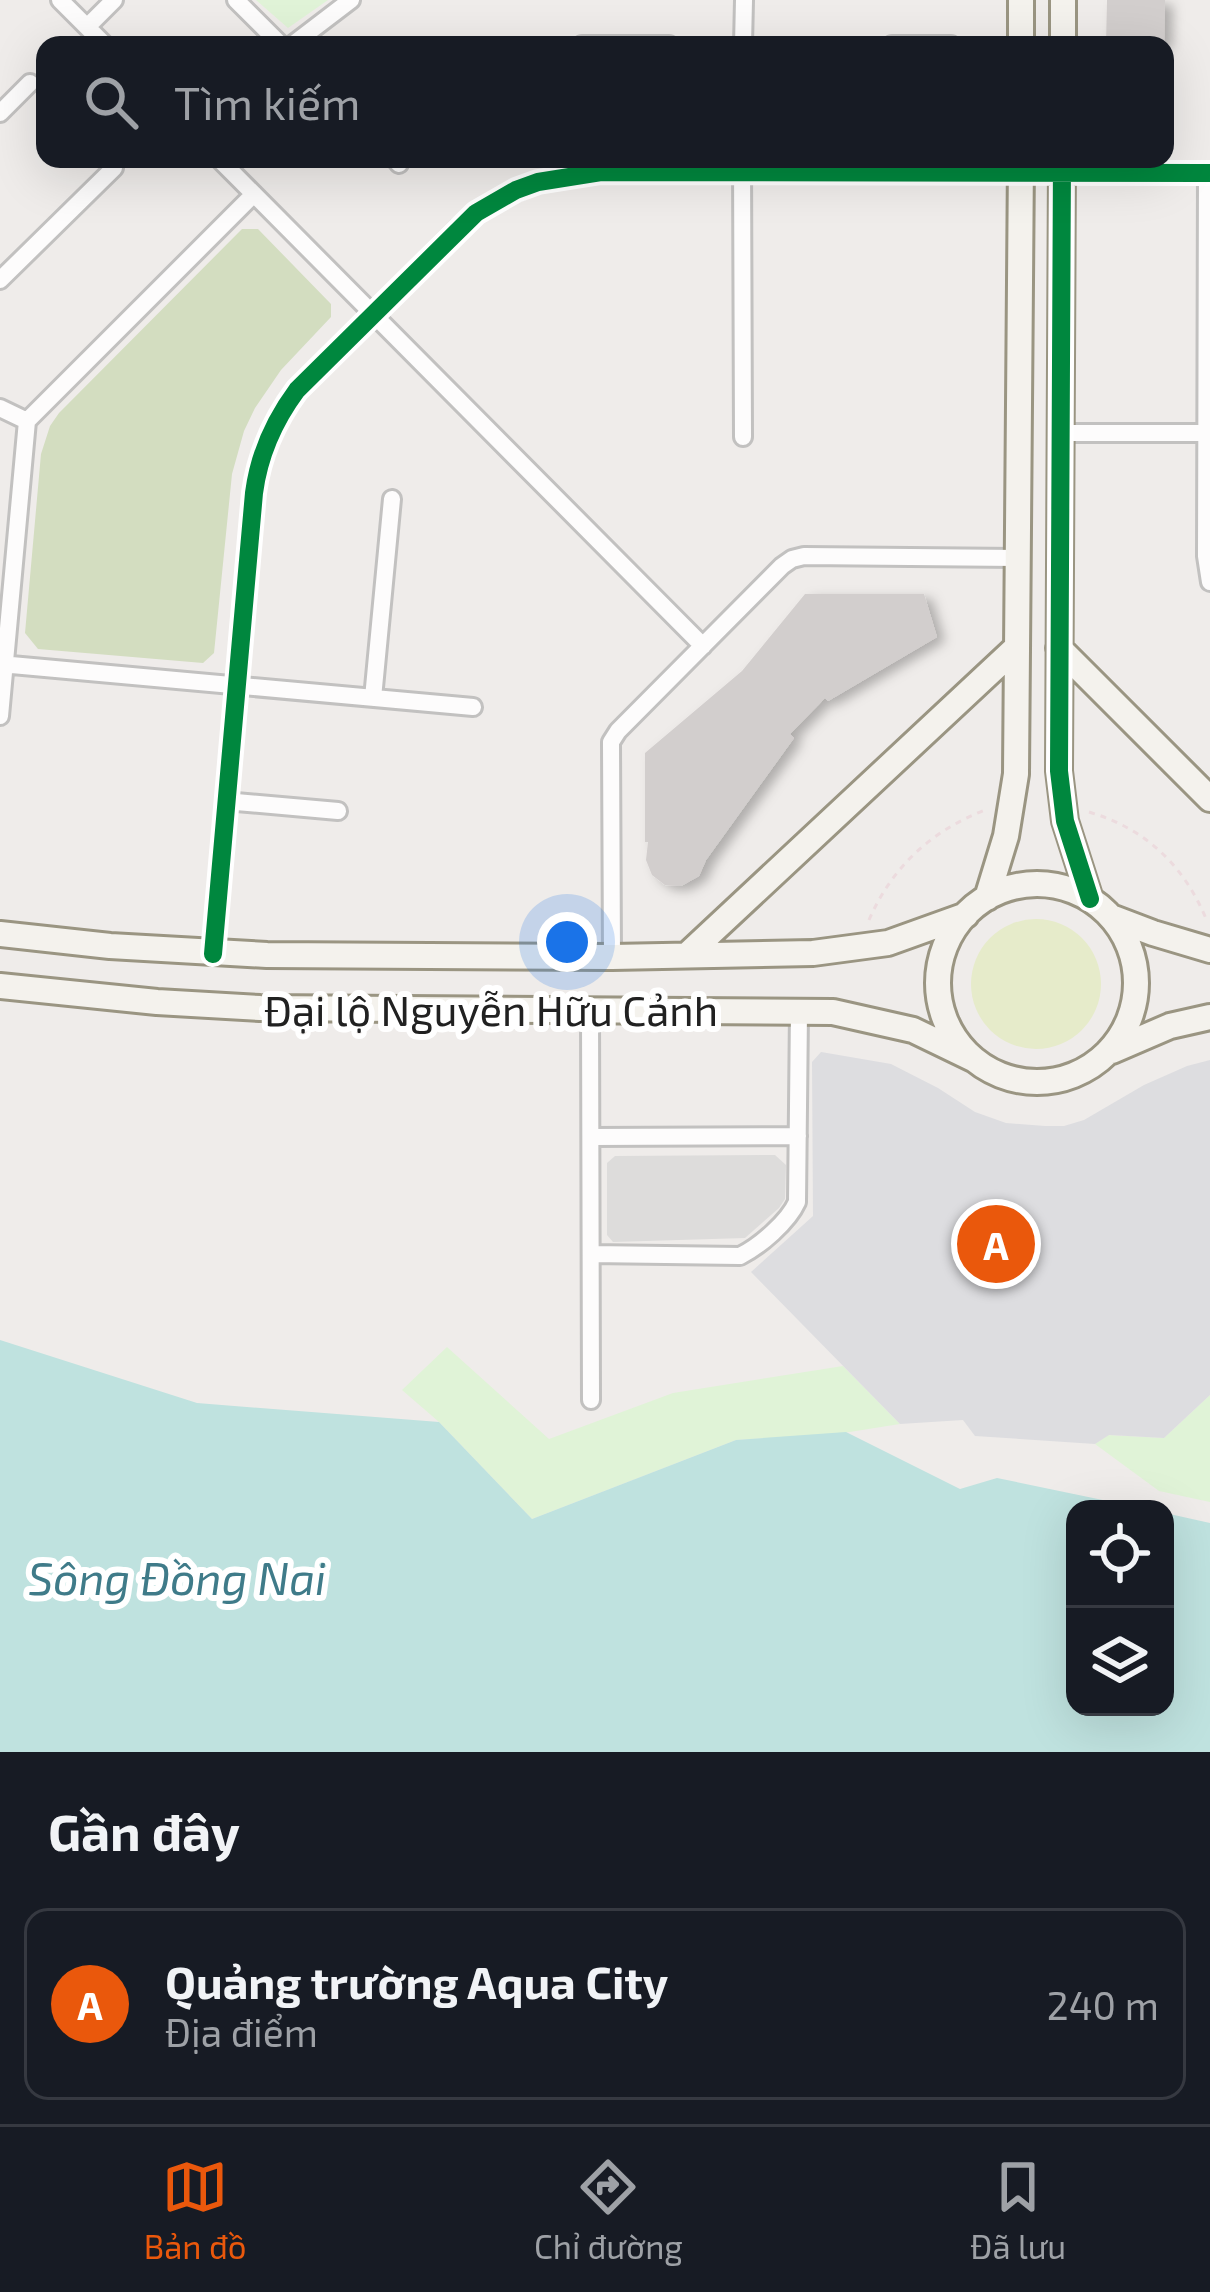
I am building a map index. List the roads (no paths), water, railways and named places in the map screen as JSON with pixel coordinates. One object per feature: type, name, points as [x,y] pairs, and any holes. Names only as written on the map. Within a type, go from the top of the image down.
[{"type":"main road","points":[[1021,0],[1021,36]]},
{"type":"main road","points":[[1063,0],[1063,36]]},
{"type":"main road","points":[[987,898],[1006,836],[1016,774],[1021,168]]},
{"type":"main road","points":[[1062,168],[1061,794],[1090,899]]},
{"type":"main road","points":[[687,955],[1017,647]]},
{"type":"main road","points":[[1059,648],[1210,799]]},
{"type":"main road","points":[[1104,1055],[1126,1026],[1136,992],[1130,947],[1111,917],[1090,899],[1066,888],[1039,884],[1012,887],[987,898],[966,915],[941,962],[938,989],[943,1015],[973,1059],[1004,1077],[1040,1082],[1074,1074],[1104,1055],[1169,1027],[1210,1017]]},
{"type":"main road","name":"Đại lộ Nguyễn Hữu Cảnh","points":[[0,934],[213,953],[813,953],[861,949],[912,937],[966,915]]},
{"type":"main road","points":[[1111,917],[1210,950]]},
{"type":"main road","name":"Đại lộ Nguyễn Hữu Cảnh","points":[[0,986],[260,1008],[833,1012],[890,1023],[973,1059]]},
{"type":"street","points":[[60,0],[96,36]]},
{"type":"street","points":[[87,26],[113,0]]},
{"type":"street","points":[[236,0],[272,36]]},
{"type":"street","points":[[304,36],[351,0]]},
{"type":"street","points":[[743,36],[744,0]]},
{"type":"street","points":[[0,112],[30,83]]},
{"type":"street","points":[[0,280],[114,168]]},
{"type":"street","points":[[228,168],[703,646]]},
{"type":"street","points":[[213,953],[254,493],[277,422],[297,390],[476,213],[538,182],[601,172],[695,168]]},
{"type":"street","points":[[742,168],[743,437]]},
{"type":"street","points":[[1117,168],[1209,173],[1205,556],[1210,582]]},
{"type":"street","points":[[0,716],[27,421],[254,194]]},
{"type":"street","points":[[0,408],[27,421]]},
{"type":"street","points":[[1060,433],[1208,434]]},
{"type":"street","points":[[373,698],[392,499]]},
{"type":"street","points":[[611,956],[611,742],[703,646],[793,559],[1016,558]]},
{"type":"street","points":[[2,665],[473,707]]},
{"type":"street","points":[[225,801],[338,811]]},
{"type":"street","points":[[590,1010],[591,1400]]},
{"type":"street","points":[[591,1254],[745,1254],[796,1208],[799,1011]]},
{"type":"street","points":[[591,1137],[798,1136]]},
{"type":"water","name":"Sông Đồng Nai","points":[[0,1340],[197,1403],[439,1422],[532,1519],[736,1440],[846,1432],[960,1489],[997,1478],[1103,1500],[1066,1500],[1066,1716],[1174,1716],[1174,1515],[1210,1523],[1210,1752],[0,1752]]},
{"type":"place","name":"Quảng trường Aqua City","points":[[996,1244]]}]
